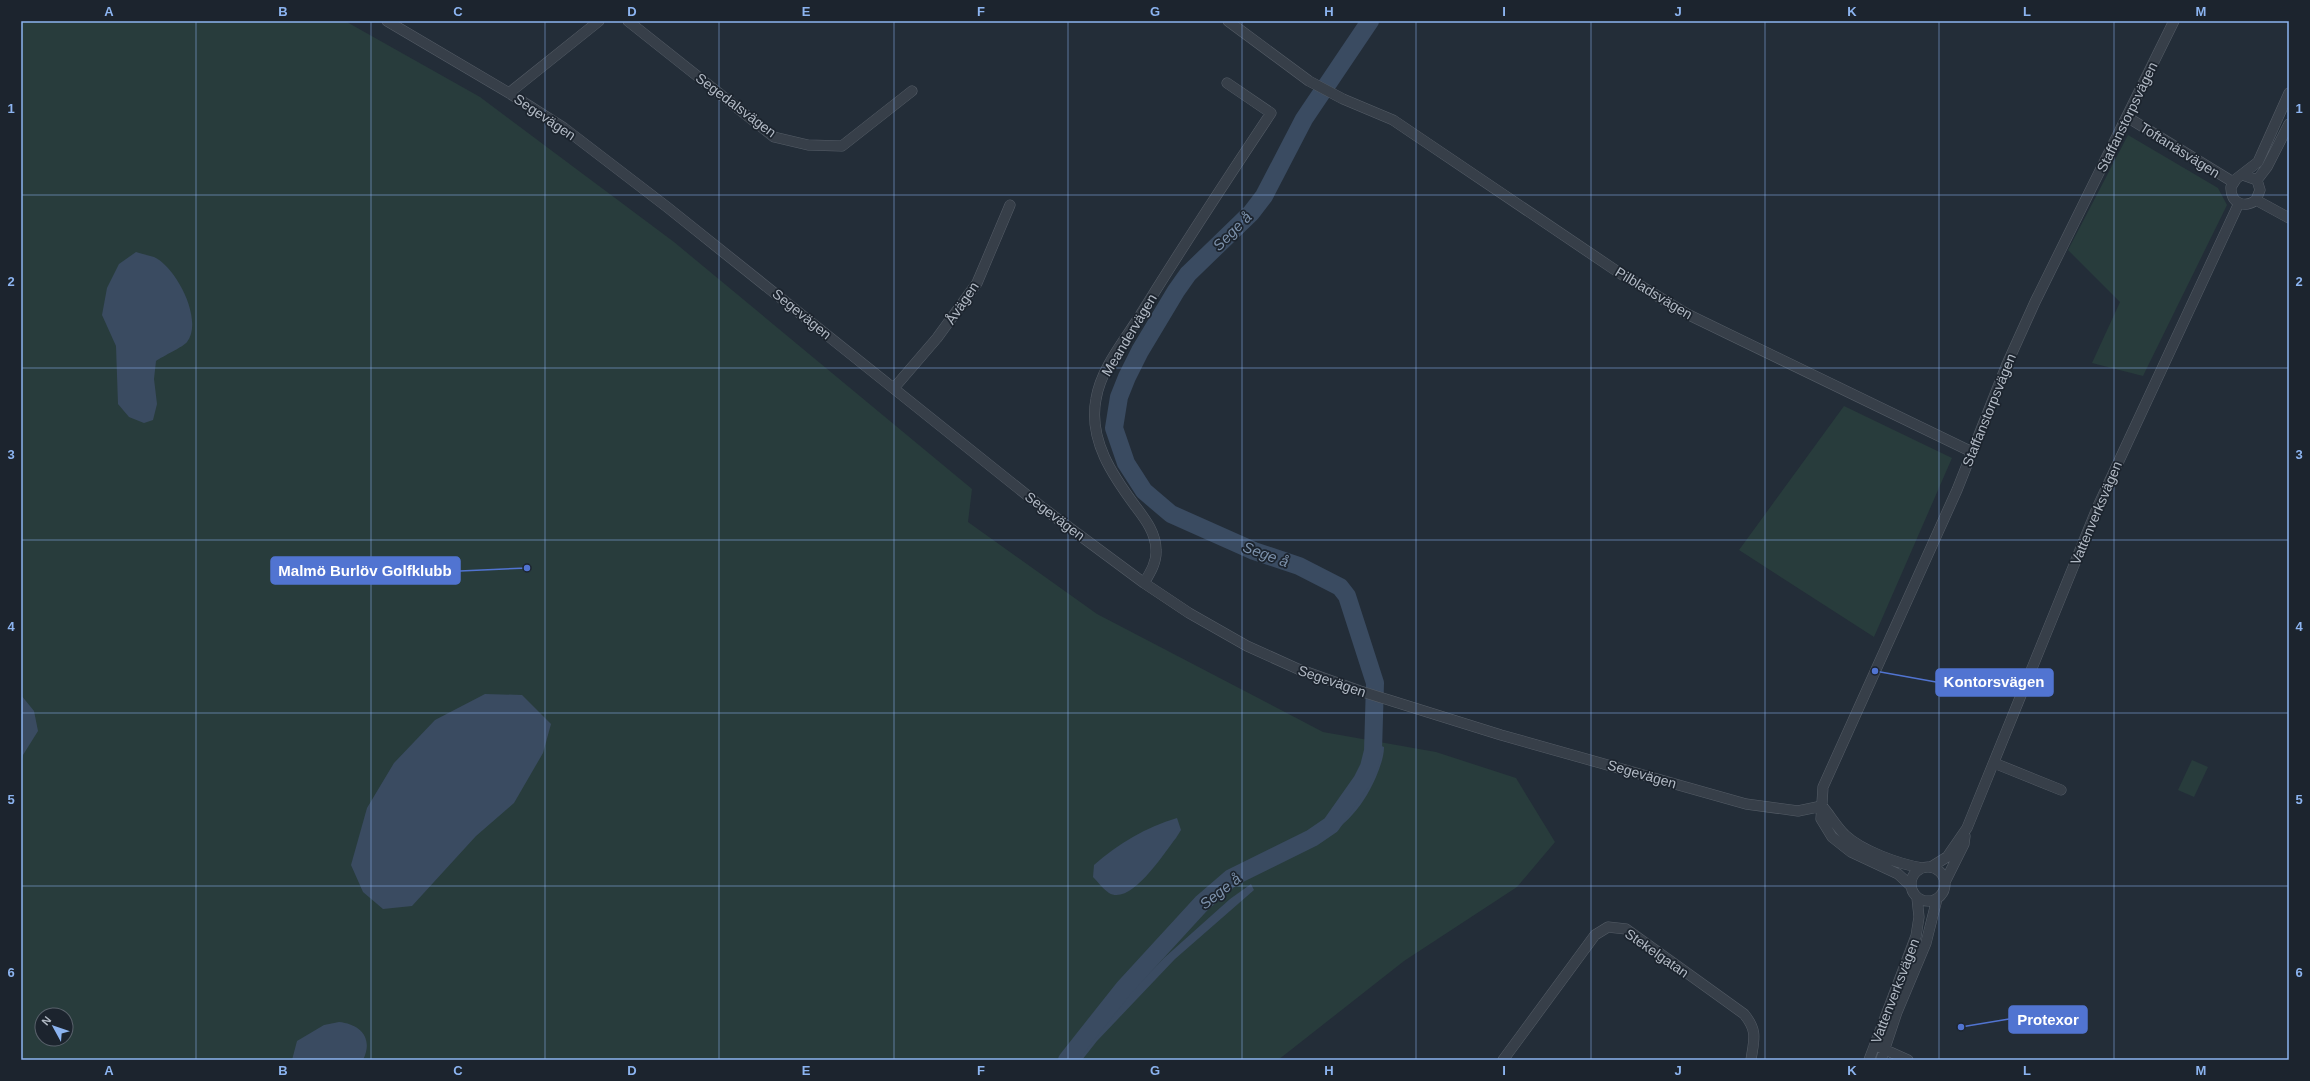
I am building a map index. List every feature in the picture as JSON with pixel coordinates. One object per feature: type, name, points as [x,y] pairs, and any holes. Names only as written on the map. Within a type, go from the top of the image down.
[{"type":"street","name":"Segevägen","points":[[387,21],[509,93],[564,128],[667,207],[1043,508],[1144,583],[1189,613],[1247,646],[1298,669],[1360,691],[1508,737],[1746,804],[1798,811],[1822,806]]},
{"type":"street","points":[[509,93],[599,21]]},
{"type":"street","name":"Segedalsvägen","points":[[628,21],[774,137],[808,145],[842,146],[912,91]]},
{"type":"street","name":"Pilbladsvägen","points":[[1228,21],[1309,81],[1348,101],[1393,120],[1621,274],[1687,314],[1972,452]]},
{"type":"street","name":"Staffanstorpsvägen","points":[[1822,806],[1823,787],[1827,775],[1954,497],[2007,364],[2035,302],[2174,21]]},
{"type":"street","name":"Meandervägen","points":[[1144,583],[1156,558],[1155,540],[1142,515],[1115,478],[1101,449],[1096,422],[1096,398],[1111,363],[1197,224],[1272,113],[1228,83]]},
{"type":"street","points":[[2257,180],[2260,190],[2256,200],[2246,205],[2239,204],[2230,193],[2233,182],[2258,162],[2289,93]]},
{"type":"street","name":"Toftanäsvägen","points":[[2127,117],[2233,182]]},
{"type":"street","points":[[2257,180],[2267,166],[2289,124]]},
{"type":"street","points":[[2243,175],[2257,180]]},
{"type":"street","points":[[2256,200],[2289,218]]},
{"type":"street","name":"Vattenverksvägen","points":[[1945,882],[1964,844],[1967,828],[2098,506],[2239,204]]},
{"type":"street","name":"Åvägen","points":[[894,388],[937,338],[977,283],[1010,205]]},
{"type":"street","points":[[1994,763],[2061,790]]},
{"type":"street","points":[[1822,806],[1840,830],[1853,840],[1902,864],[1926,868],[1943,875],[1945,882],[1943,892],[1937,899],[1929,901],[1917,898],[1911,886],[1898,874],[1851,852],[1838,842],[1824,826],[1821,819],[1822,806]]},
{"type":"street","name":"Vattenverksvägen","points":[[1926,868],[1947,857],[1967,828]]},
{"type":"street","points":[[1911,886],[1913,876],[1926,868]]},
{"type":"street","name":"Vattenverksvägen","points":[[1869,1060],[1916,936],[1919,917],[1917,898]]},
{"type":"street","name":"Vattenverksvägen","points":[[1880,1060],[1927,939],[1937,899]]},
{"type":"street","name":"Stekelgatan","points":[[1503,1060],[1595,935],[1608,927],[1626,929],[1744,1014],[1753,1024],[1754,1036],[1751,1060]]},
{"type":"street","points":[[1874,1045],[1908,1060]]},
{"type":"green space","points":[[21,21],[345,21],[480,97],[674,242],[972,489],[968,522],[1097,614],[1323,732],[1436,752],[1516,778],[1555,842],[1517,887],[1404,961],[1278,1060],[21,1060]]},
{"type":"green space","points":[[2128,135],[2218,188],[2227,205],[2143,376],[2092,363],[2120,302],[2068,250]]},
{"type":"green space","points":[[1844,406],[1952,458],[1874,637],[1739,550]]},
{"type":"green space","points":[[2192,760],[2208,767],[2194,797],[2178,790]]},
{"type":"water","points":[[136,252],[154,257],[171,271],[179,282],[185,295],[190,308],[192,321],[191,332],[187,342],[156,361],[154,379],[157,404],[153,420],[144,423],[129,417],[118,404],[116,346],[102,315],[107,288],[119,264]]},
{"type":"water","points":[[485,694],[522,695],[551,724],[543,753],[514,803],[476,836],[412,906],[383,909],[363,892],[351,865],[367,808],[394,763],[435,720]]},
{"type":"water","points":[[21,695],[34,711],[38,731],[23,755],[21,764]]},
{"type":"water","points":[[1379,745],[1384,747],[1382,762],[1364,800],[1348,819],[1330,835],[1307,850],[1305,846],[1333,826],[1344,816],[1363,791],[1370,778]]},
{"type":"water","points":[[1177,818],[1181,830],[1155,865],[1137,885],[1127,892],[1118,895],[1109,893],[1093,877],[1094,865],[1113,850],[1143,831]]},
{"type":"water","points":[[1251,884],[1254,890],[1175,959],[1097,1041],[1082,1060],[1073,1060],[1124,999],[1164,958],[1230,899]]},
{"type":"water","points":[[339,1022],[347,1023],[359,1029],[363,1034],[367,1045],[363,1060],[292,1060],[297,1041],[324,1025]]},
{"type":"waterway","name":"Sege å","points":[[1067,1060],[1124,988],[1202,903],[1231,878],[1312,838],[1331,825],[1362,781],[1369,767],[1373,751],[1375,683],[1347,596],[1340,587],[1299,566],[1254,551],[1171,514],[1144,491],[1126,463],[1114,428],[1119,397],[1127,377],[1140,351],[1176,291],[1188,274],[1251,213],[1264,196],[1304,119],[1370,21]]},
{"type":"place","name":"Malmö Burlöv Golfklubb","points":[[527,568]]},
{"type":"place","name":"Kontorsvägen","points":[[1875,671]]},
{"type":"place","name":"Protexor","points":[[1961,1027]]}]
